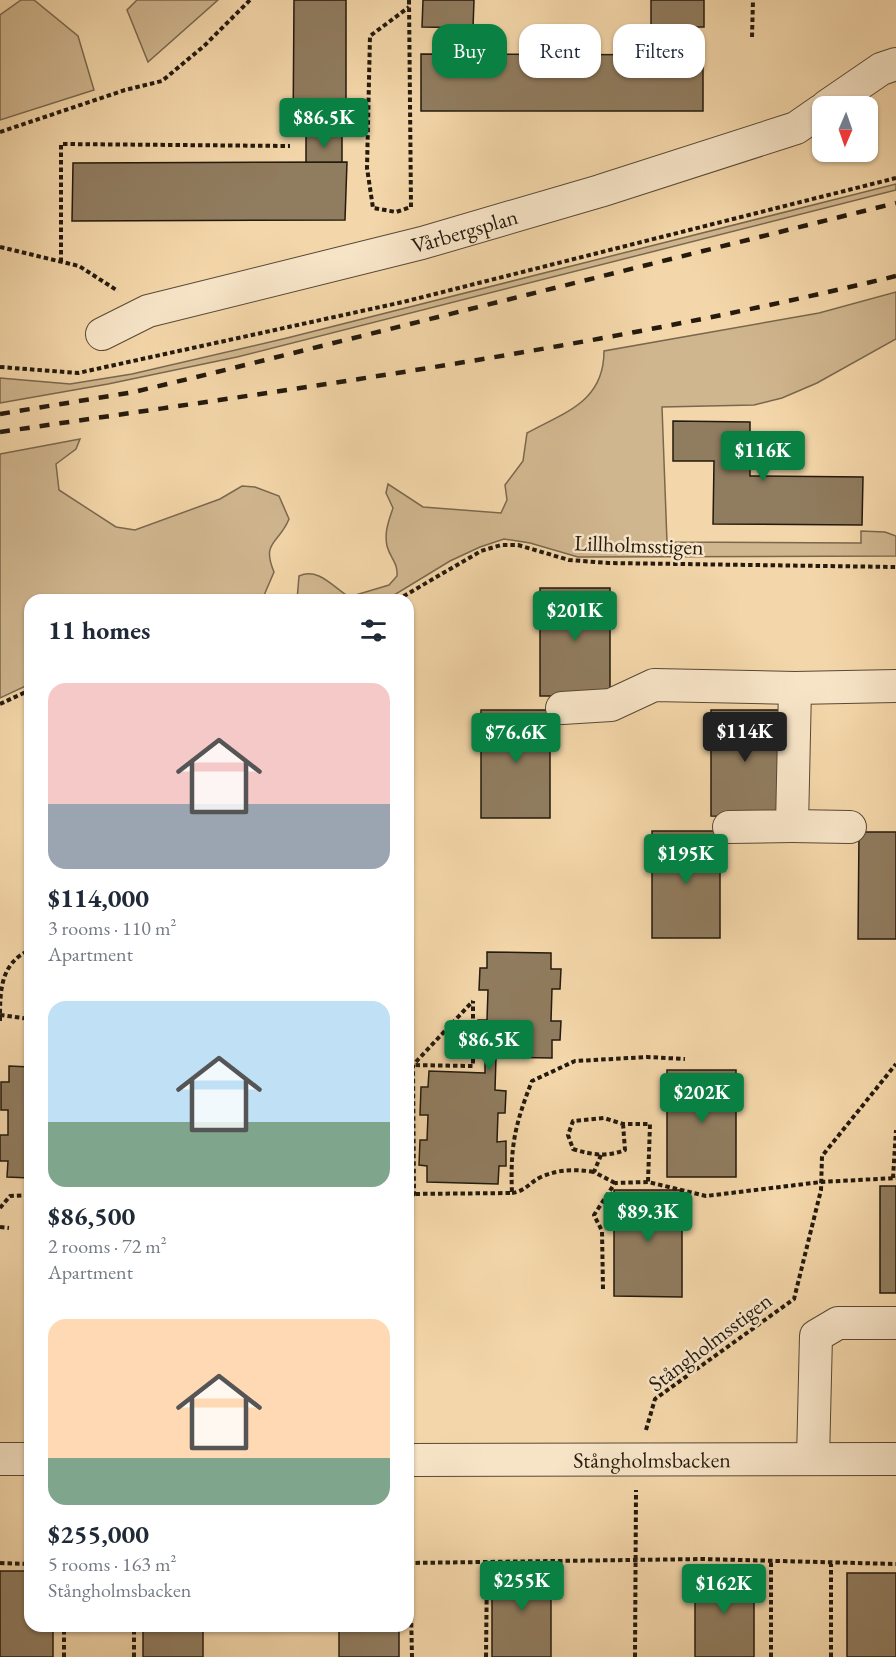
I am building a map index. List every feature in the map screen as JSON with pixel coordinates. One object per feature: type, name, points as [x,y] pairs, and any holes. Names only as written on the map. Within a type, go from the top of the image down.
[{"type":"street","points":[[842,96],[881,69],[896,64]]},
{"type":"street","name":"Vårbergsplan","points":[[102,334],[148,312],[422,243],[600,191],[796,128],[812,117]]},
{"type":"street","points":[[562,708],[611,705],[654,686],[795,688],[896,686]]},
{"type":"street","points":[[792,826],[795,688]]},
{"type":"street","points":[[729,827],[850,827]]},
{"type":"street","points":[[813,1459],[816,1336],[838,1323],[896,1323]]},
{"type":"street","points":[[0,1459],[24,1459]]},
{"type":"street","name":"Stångholmsbacken","points":[[414,1460],[896,1459]]},
{"type":"path","points":[[0,132],[124,90],[162,81],[204,46],[250,0]]},
{"type":"path","points":[[409,0],[411,207],[396,212],[373,208],[368,168],[370,36],[409,7]]},
{"type":"path","points":[[752,37],[753,0]]},
{"type":"path","points":[[61,262],[61,144],[290,146]]},
{"type":"path","points":[[0,367],[78,373],[403,302],[896,178]]},
{"type":"path","points":[[0,247],[79,266],[148,312]]},
{"type":"path","name":"Lillholmsstigen","points":[[407,594],[474,555],[501,545],[518,545],[569,560],[608,563],[896,567]]},
{"type":"path","points":[[0,704],[24,693]]},
{"type":"path","points":[[0,1021],[4,976],[15,957],[24,953]]},
{"type":"path","points":[[414,1062],[473,1001],[473,1066],[414,1065]]},
{"type":"path","points":[[0,1015],[24,1018]]},
{"type":"path","points":[[512,1193],[511,1158],[516,1120],[532,1082],[575,1061],[646,1057],[685,1059]]},
{"type":"path","name":"Stångholmsstigen","points":[[635,1657],[634,1561],[637,1461],[655,1399],[794,1299],[821,1182],[822,1156],[896,1064]]},
{"type":"path","points":[[623,1124],[625,1150],[601,1155],[573,1149],[568,1135],[573,1121],[604,1118],[623,1124],[650,1124],[648,1182]]},
{"type":"path","points":[[414,1194],[522,1192],[540,1177],[572,1168],[594,1172],[615,1183],[648,1182],[706,1196],[821,1182],[894,1178],[896,1130]]},
{"type":"path","points":[[594,1172],[601,1155]]},
{"type":"path","points":[[603,1289],[602,1231],[594,1215],[615,1183]]},
{"type":"path","points":[[0,1208],[10,1196],[24,1195]]},
{"type":"path","points":[[0,1227],[9,1228]]},
{"type":"path","points":[[771,1561],[771,1657]]},
{"type":"path","points":[[414,1563],[771,1561],[896,1564]]},
{"type":"path","points":[[0,1563],[24,1564]]},
{"type":"path","points":[[486,1657],[487,1563]]},
{"type":"path","points":[[831,1564],[831,1657]]},
{"type":"path","points":[[64,1632],[64,1657]]},
{"type":"path","points":[[134,1632],[134,1657]]},
{"type":"path","points":[[411,1632],[412,1657]]},
{"type":"shaded area","points":[[21,0],[34,0],[78,36],[94,90],[0,120],[0,15]]},
{"type":"shaded area","points":[[137,0],[218,0],[148,62],[127,10]]},
{"type":"shaded area","points":[[896,184],[896,190],[237,357],[108,384],[0,403],[0,378],[70,384],[132,374],[287,338]]},
{"type":"shaded area","points":[[896,292],[896,339],[817,383],[782,398],[754,405],[662,407],[667,542],[861,543],[861,531],[885,532],[896,536],[896,556],[578,557],[530,543],[504,539],[450,561],[396,594],[359,594],[389,585],[397,576],[386,541],[387,526],[393,508],[386,493],[388,484],[423,507],[501,513],[507,500],[505,485],[523,461],[527,433],[568,411],[590,394],[602,368],[604,351],[819,313]]},
{"type":"shaded area","points":[[80,439],[76,449],[56,464],[59,490],[116,527],[135,530],[220,499],[242,486],[255,487],[279,496],[289,519],[270,548],[269,554],[274,572],[265,594],[24,594],[24,687],[0,698],[0,454]]},
{"type":"shaded area","points":[[313,574],[325,579],[345,594],[298,594],[299,576]]},
{"type":"building","points":[[294,0],[346,0],[346,136],[293,135]]},
{"type":"building","points":[[423,0],[474,0],[473,24],[432,24],[432,27],[422,27]]},
{"type":"building","points":[[651,0],[704,0],[704,24],[651,24]]},
{"type":"building","points":[[421,54],[432,54],[432,78],[507,78],[507,54],[519,54],[519,78],[601,78],[601,55],[613,55],[613,78],[703,78],[703,111],[421,111]]},
{"type":"building","points":[[306,135],[342,135],[342,163],[306,163]]},
{"type":"building","points":[[347,162],[345,220],[72,221],[73,163]]},
{"type":"building","points":[[673,421],[750,422],[750,476],[863,477],[862,525],[713,524],[714,461],[673,461]]},
{"type":"building","points":[[540,588],[610,588],[610,696],[540,696]]},
{"type":"building","points":[[481,710],[550,710],[550,818],[481,818]]},
{"type":"building","points":[[711,710],[779,710],[779,817],[711,816]]},
{"type":"building","points":[[652,831],[720,831],[720,938],[652,938]]},
{"type":"building","points":[[859,832],[896,832],[896,939],[858,939]]},
{"type":"building","points":[[487,952],[551,953],[551,969],[561,969],[560,989],[552,989],[551,1021],[561,1021],[560,1040],[552,1040],[552,1058],[496,1057],[495,1090],[506,1091],[505,1113],[498,1113],[497,1142],[506,1141],[506,1166],[499,1166],[498,1184],[427,1182],[427,1166],[419,1165],[420,1140],[427,1140],[428,1115],[420,1115],[421,1087],[428,1087],[429,1071],[485,1073],[485,1044],[477,1044],[478,1020],[487,1020],[488,990],[479,990],[480,968],[487,968]]},
{"type":"building","points":[[9,1066],[24,1067],[24,1178],[7,1177],[8,1161],[0,1161],[0,1135],[8,1135],[8,1110],[1,1110],[1,1082],[9,1082]]},
{"type":"building","points":[[667,1070],[736,1070],[736,1177],[667,1177]]},
{"type":"building","points":[[880,1186],[896,1186],[896,1293],[880,1293]]},
{"type":"building","points":[[614,1190],[682,1190],[682,1297],[614,1296]]},
{"type":"building","points":[[492,1568],[551,1568],[551,1657],[492,1657]]},
{"type":"building","points":[[0,1571],[24,1571],[24,1632],[53,1632],[53,1657],[0,1657]]},
{"type":"building","points":[[695,1572],[754,1572],[754,1657],[695,1657]]},
{"type":"building","points":[[847,1573],[896,1573],[896,1657],[847,1657]]},
{"type":"building","points":[[143,1632],[203,1632],[203,1657],[143,1657]]},
{"type":"building","points":[[339,1632],[399,1632],[399,1657],[339,1657]]},
{"type":"railway","points":[[0,414],[134,392],[896,203]]},
{"type":"railway","points":[[0,432],[338,382],[562,345],[674,325],[896,276]]}]
